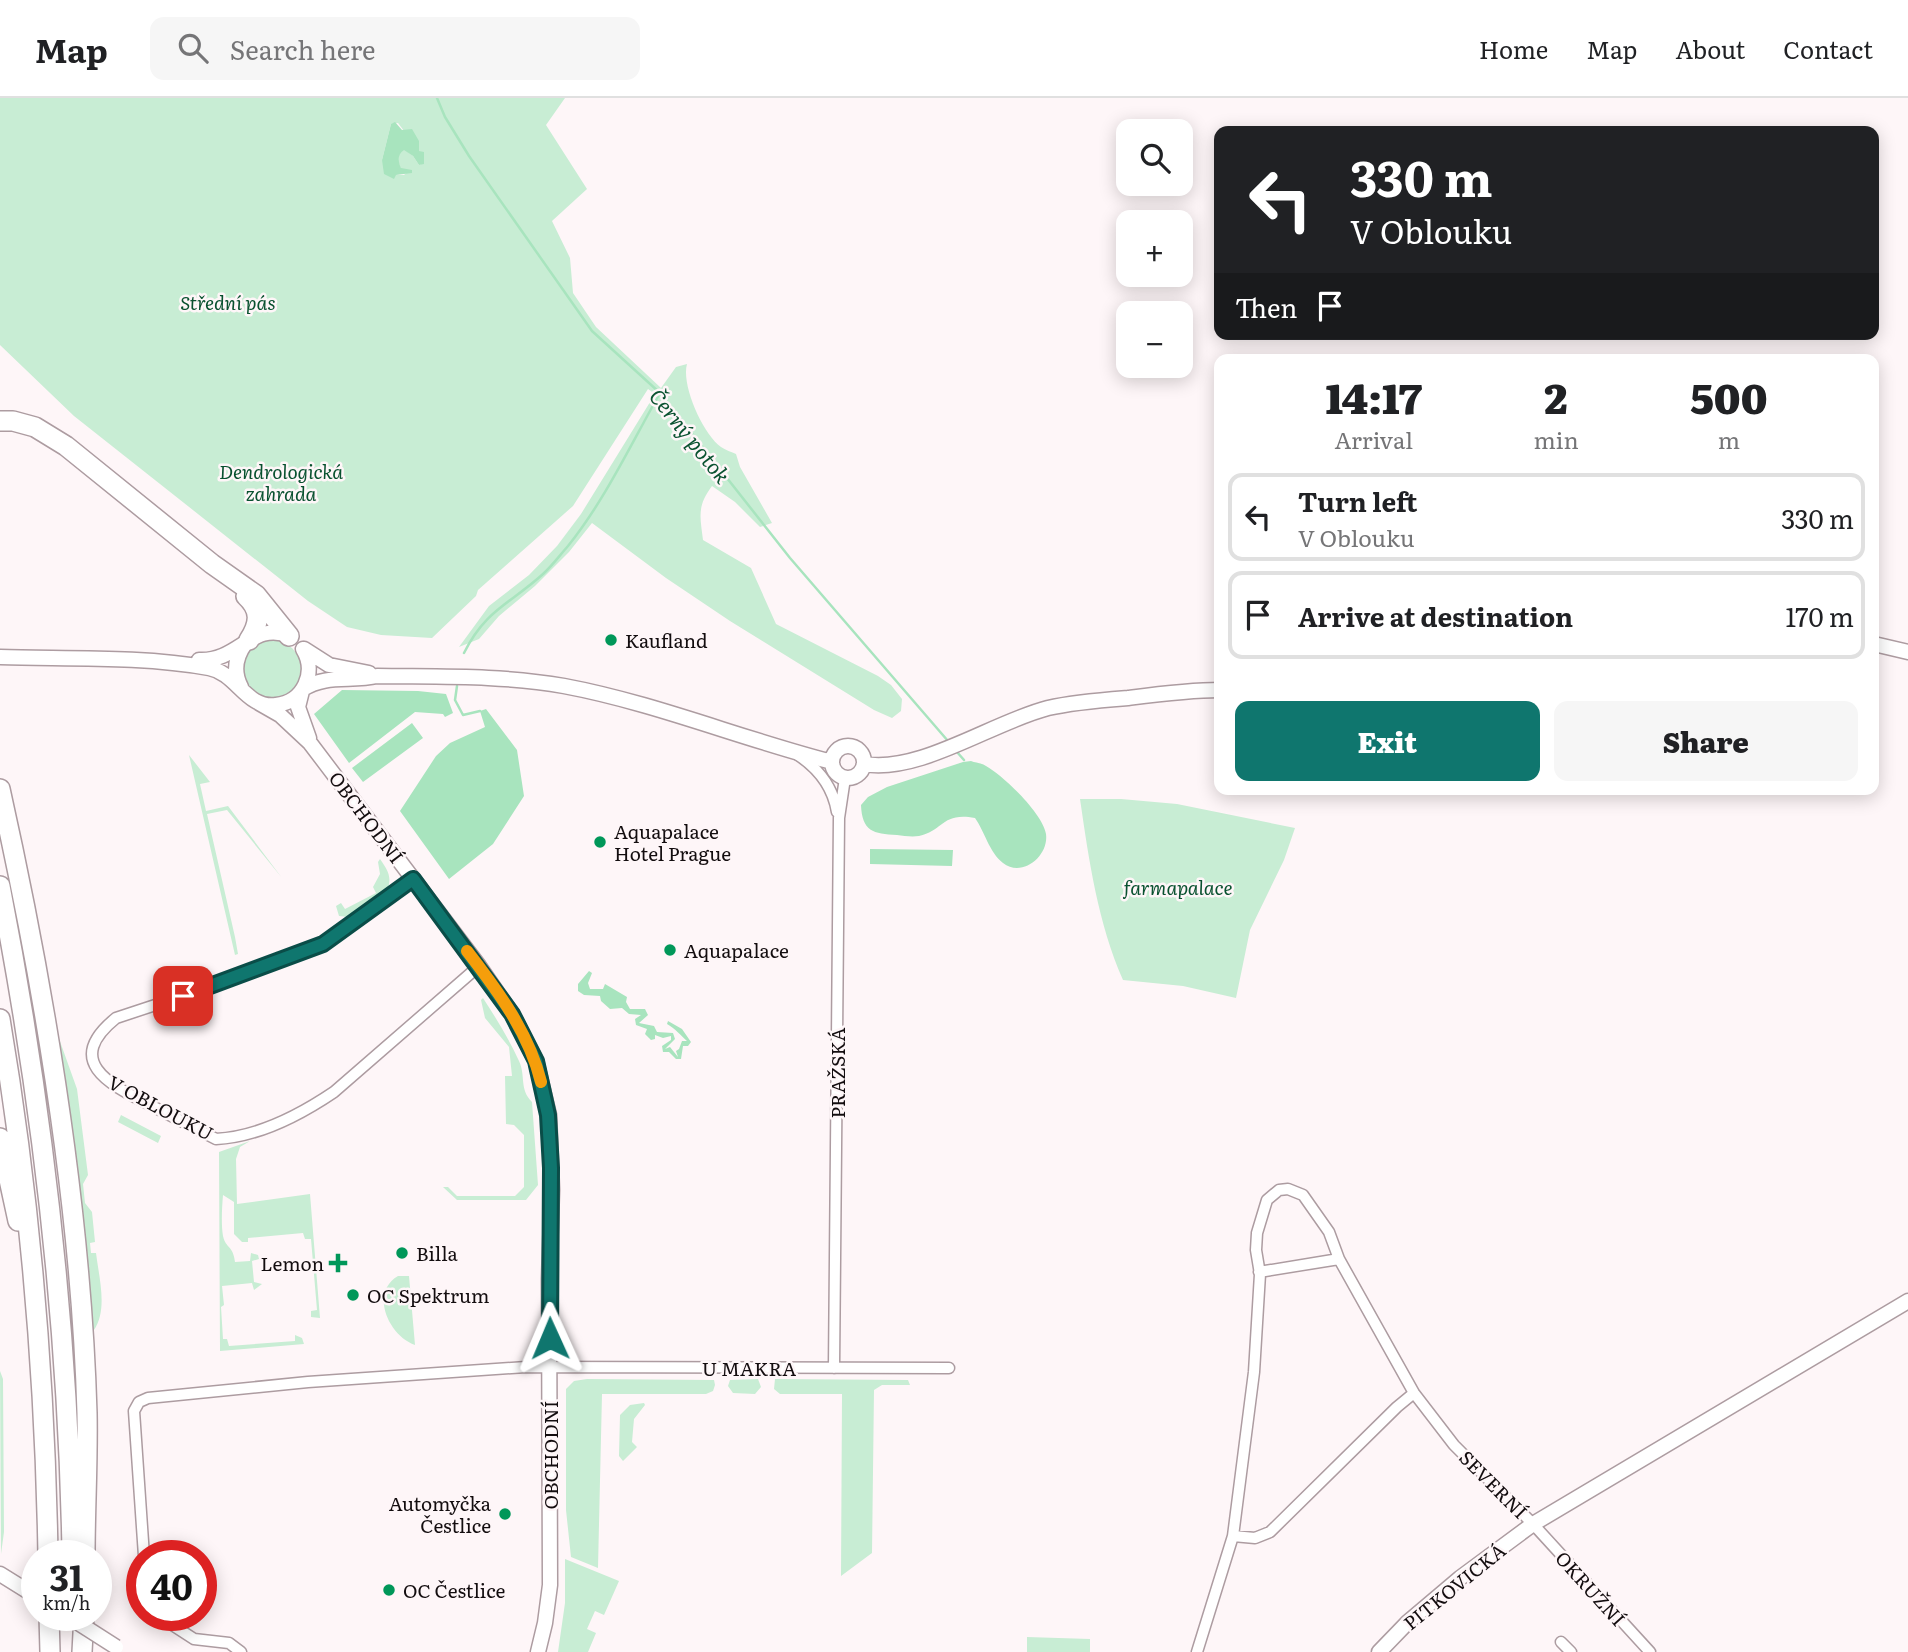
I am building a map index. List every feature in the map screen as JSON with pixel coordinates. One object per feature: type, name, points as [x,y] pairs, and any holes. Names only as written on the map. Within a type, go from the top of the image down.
[{"type":"highway","points":[[0,421],[24,423],[56,439],[262,601],[296,642]]},
{"type":"highway","points":[[0,432],[25,430],[56,439]]},
{"type":"highway","points":[[212,564],[256,607],[257,622],[247,642]]},
{"type":"highway","points":[[0,789],[31,936],[60,1119],[76,1257],[87,1410],[85,1540]]},
{"type":"highway","points":[[0,886],[17,975],[47,1177],[64,1356],[71,1540]]},
{"type":"highway","points":[[0,1019],[24,1178],[36,1297],[45,1439],[48,1540]]},
{"type":"highway","points":[[0,1138],[36,1297]]},
{"type":"highway","points":[[49,1631],[50,1652]]},
{"type":"highway","points":[[73,1631],[73,1652]]},
{"type":"highway","points":[[82,1652],[83,1631]]},
{"type":"street","points":[[177,664],[221,658],[268,632],[296,642],[328,665],[377,676]]},
{"type":"street","points":[[242,690],[235,668],[237,657],[247,642]]},
{"type":"street","points":[[296,642],[309,668],[302,690]]},
{"type":"street","points":[[1879,645],[1908,652]]},
{"type":"street","points":[[0,657],[177,664],[215,670],[231,678],[259,703],[281,705],[302,690],[326,679],[362,679],[377,676],[504,678],[564,686],[652,707],[832,762]]},
{"type":"street","name":"OBCHODNÍ","points":[[302,690],[299,714],[310,743]]},
{"type":"street","points":[[864,764],[878,767],[895,765],[1048,708],[1214,690]]},
{"type":"street","name":"OBCHODNÍ","points":[[259,703],[280,715],[310,743],[479,966],[512,1014],[536,1061],[548,1115],[552,1190],[550,1585],[538,1652]]},
{"type":"street","points":[[850,745],[861,752],[864,764],[859,774],[845,778],[837,774],[832,762],[836,751],[842,746],[850,745]]},
{"type":"street","points":[[787,750],[806,761],[822,776],[833,795],[839,818]]},
{"type":"street","name":"PRAŽSKÁ","points":[[834,1368],[839,818],[845,778]]},
{"type":"street","name":"V OBLOUKU","points":[[413,879],[323,944],[228,981],[116,1017],[102,1029],[94,1043],[93,1057],[97,1070],[112,1085],[216,1139],[235,1138],[312,1107],[334,1092],[479,966]]},
{"type":"street","name":"SEVERNÍ","points":[[1259,1272],[1256,1250],[1267,1200],[1279,1190],[1289,1189],[1303,1195],[1329,1232],[1339,1259],[1414,1393],[1454,1445],[1533,1524]]},
{"type":"street","points":[[1197,1652],[1233,1536],[1254,1373],[1259,1272],[1339,1259]]},
{"type":"street","name":"PITKOVICKÁ","points":[[1380,1652],[1408,1622],[1460,1578],[1533,1524],[1908,1301]]},
{"type":"street","name":"U MAKRA","points":[[143,1540],[134,1410],[143,1399],[308,1382],[526,1367],[948,1368]]},
{"type":"street","points":[[1233,1536],[1255,1538],[1270,1532],[1397,1406],[1414,1393]]},
{"type":"street","name":"OKRUŽNÍ","points":[[1533,1524],[1650,1652]]},
{"type":"street","points":[[0,1574],[21,1587]]},
{"type":"street","points":[[91,1631],[120,1649]]},
{"type":"street","points":[[182,1631],[194,1639],[229,1643],[241,1652]]},
{"type":"street","points":[[1561,1642],[1571,1652]]},
{"type":"green space","points":[[0,98],[565,98],[546,125],[587,189],[552,221],[570,258],[573,293],[596,327],[661,388],[676,367],[687,364],[687,384],[701,421],[714,441],[736,454],[740,467],[772,523],[760,527],[735,502],[712,486],[701,512],[703,540],[751,568],[776,624],[891,685],[902,699],[901,711],[892,718],[874,710],[730,621],[592,523],[569,552],[535,586],[499,616],[479,639],[459,647],[489,606],[529,575],[557,546],[581,514],[655,394],[648,389],[573,506],[478,590],[476,596],[432,638],[381,635],[347,627],[308,601],[74,416],[0,345]],"holes":[[[398,123],[419,151],[424,163],[419,165],[404,149],[399,153],[401,169],[411,173],[395,175],[382,160],[391,124]]]},
{"type":"green space","points":[[266,640],[278,640],[293,648],[301,663],[301,675],[293,690],[278,698],[266,698],[251,690],[243,675],[243,663],[251,648]]},
{"type":"green space","points":[[189,755],[210,782],[200,784],[206,811],[228,806],[282,878],[227,810],[207,814],[235,937],[238,954],[235,955]]},
{"type":"green space","name":"farmapalace","points":[[1080,799],[1121,799],[1177,804],[1295,828],[1284,860],[1250,930],[1236,998],[1183,986],[1123,980],[1101,914]]},
{"type":"green space","points":[[380,859],[388,873],[388,888],[348,917],[339,916],[336,906],[341,903],[345,909],[376,893],[373,887],[380,874]]},
{"type":"green space","points":[[483,998],[519,1061],[525,1092],[532,1102],[538,1185],[526,1200],[457,1200],[443,1187],[448,1187],[457,1196],[515,1196],[524,1187],[524,1135],[514,1125],[506,1124],[505,1076],[512,1076],[509,1047],[485,1018],[481,1000]]},
{"type":"green space","points":[[57,1033],[77,1089],[88,1175],[83,1184],[85,1203],[92,1212],[95,1242],[90,1243],[91,1253],[96,1253],[102,1303],[94,1330],[92,1330]]},
{"type":"green space","points":[[121,1115],[161,1136],[158,1143],[118,1122]]},
{"type":"green space","points":[[250,1141],[240,1147],[236,1159],[237,1204],[310,1194],[320,1318],[311,1317],[311,1311],[317,1310],[311,1239],[305,1239],[303,1233],[248,1238],[248,1242],[242,1242],[234,1234],[234,1202],[223,1195],[224,1240],[233,1253],[235,1262],[250,1261],[251,1253],[258,1255],[259,1259],[252,1261],[254,1282],[262,1284],[254,1290],[252,1283],[222,1286],[223,1339],[227,1339],[229,1346],[295,1341],[295,1335],[302,1338],[304,1344],[220,1351],[219,1152]]},
{"type":"green space","points":[[398,1276],[409,1276],[415,1345],[397,1333],[386,1313],[385,1293],[389,1283]]},
{"type":"green space","points":[[0,1371],[3,1379],[4,1532],[1,1554]]},
{"type":"green space","points":[[758,1379],[761,1387],[755,1394],[733,1393],[728,1386],[730,1380]]},
{"type":"green space","points":[[775,1379],[908,1380],[910,1385],[882,1385],[874,1390],[872,1553],[841,1576],[842,1394],[780,1394],[774,1389]]},
{"type":"green space","points":[[714,1380],[715,1385],[713,1391],[706,1394],[602,1394],[598,1568],[571,1557],[566,1510],[566,1389],[574,1381]]},
{"type":"green space","points":[[644,1403],[634,1419],[632,1442],[637,1447],[623,1461],[619,1456],[620,1415],[630,1405]]},
{"type":"green space","points":[[565,1559],[619,1581],[604,1615],[595,1611],[587,1629],[596,1633],[588,1652],[558,1652],[565,1603]]},
{"type":"green space","points":[[1027,1637],[1090,1639],[1090,1652],[1027,1652]]},
{"type":"shaded area","points":[[395,122],[402,130],[412,129],[419,141],[419,151],[424,152],[424,164],[419,165],[413,156],[404,150],[399,156],[401,168],[412,170],[412,173],[396,175],[394,179],[384,174],[382,160],[391,124]]},
{"type":"shaded area","points":[[342,690],[446,694],[453,713],[445,717],[443,714],[415,712],[349,763],[314,714]]},
{"type":"shaded area","points":[[486,709],[517,750],[524,796],[493,844],[449,879],[400,811],[436,756],[450,743],[485,727],[480,711]]},
{"type":"shaded area","points":[[412,723],[423,738],[363,782],[352,768]]},
{"type":"shaded area","points":[[971,761],[984,765],[1003,778],[1038,816],[1046,834],[1046,842],[1039,857],[1033,862],[1018,868],[1003,863],[994,853],[975,818],[955,818],[927,834],[916,836],[881,834],[870,829],[864,821],[861,805],[868,797],[887,787]]},
{"type":"shaded area","points":[[870,849],[953,850],[952,866],[870,864]]},
{"type":"shaded area","points":[[589,971],[592,973],[588,983],[590,989],[603,989],[605,984],[627,997],[626,1002],[630,1009],[645,1009],[648,1015],[639,1023],[654,1026],[657,1032],[673,1033],[675,1039],[665,1049],[670,1047],[678,1057],[676,1051],[682,1041],[687,1041],[667,1024],[668,1021],[682,1029],[691,1042],[688,1046],[683,1046],[681,1059],[676,1059],[669,1052],[663,1052],[662,1046],[671,1040],[671,1036],[663,1038],[655,1035],[655,1039],[651,1040],[645,1034],[647,1029],[636,1025],[635,1019],[641,1015],[629,1014],[622,1008],[610,1009],[601,1001],[600,996],[584,995],[578,991],[578,984]]},
{"type":"waterway","name":"Černý potok","points":[[437,98],[445,117],[469,156],[592,331],[660,393],[790,558],[948,741]]},
{"type":"waterway","points":[[464,653],[472,638],[490,617],[546,571],[568,546],[606,491],[660,393]]},
{"type":"waterway","points":[[457,686],[455,700],[463,715],[480,711]]},
{"type":"waterway","name":"Černý potok","points":[[957,752],[964,760]]},
{"type":"slow traffic","points":[[467,951],[512,1014],[536,1061],[541,1082]]},
{"type":"place","name":"Kaufland","points":[[611,640]]},
{"type":"place","name":"Aquapalace Hotel Prague","points":[[600,842]]},
{"type":"place","name":"Aquapalace","points":[[670,950]]},
{"type":"place","name":"Billa","points":[[402,1253]]},
{"type":"place","name":"Lemon","points":[[338,1263]]},
{"type":"place","name":"OC Spektrum","points":[[353,1295]]},
{"type":"place","name":"Automyčka Čestlice","points":[[505,1514]]},
{"type":"place","name":"OC Čestlice","points":[[389,1590]]},
{"type":"route","points":[[183,996],[323,944],[413,879],[512,1014],[536,1061],[548,1115],[551,1168],[550,1338]]},
{"type":"park label","name":"Střední pás","points":[[228,302]]},
{"type":"park label","name":"Dendrologická zahrada","points":[[281,482]]}]
